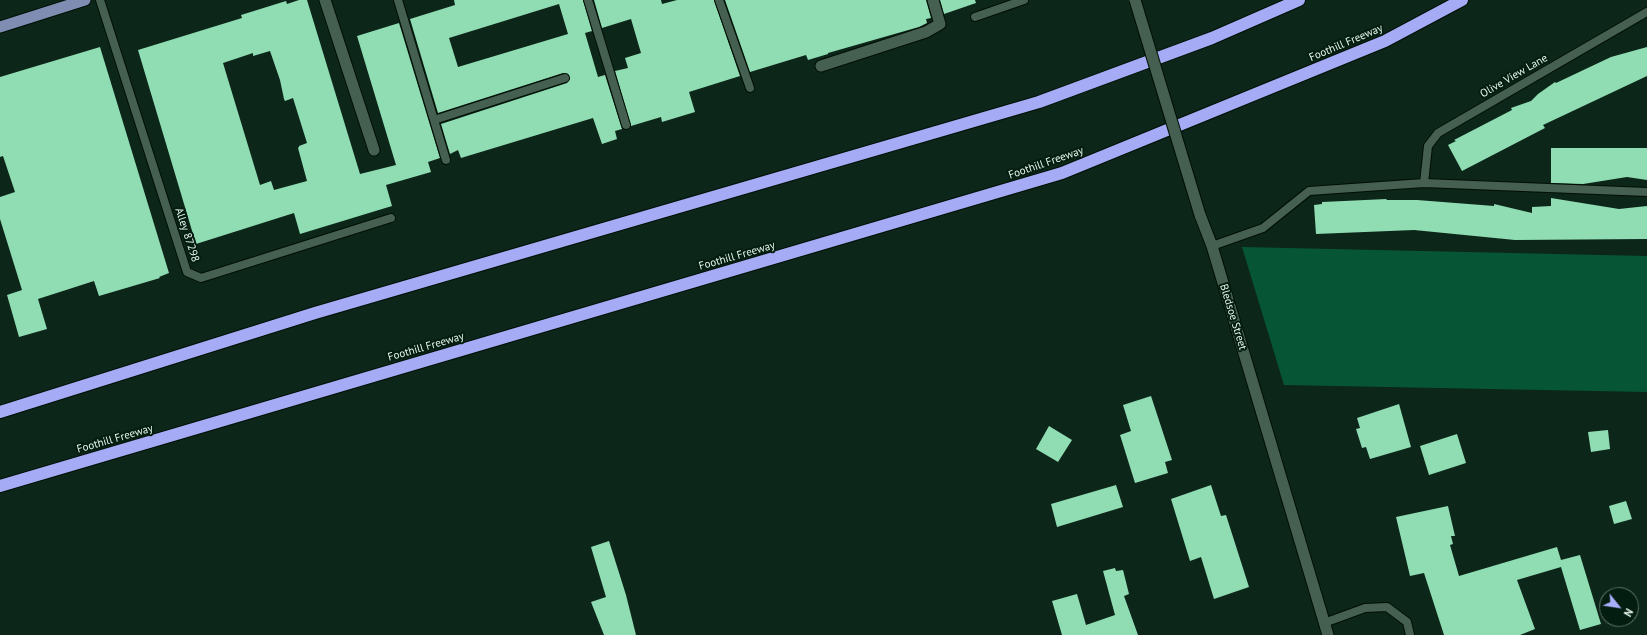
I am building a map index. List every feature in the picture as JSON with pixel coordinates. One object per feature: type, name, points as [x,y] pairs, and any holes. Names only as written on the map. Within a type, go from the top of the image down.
[{"type":"highway","points":[[0,412],[323,311],[1039,102],[1212,38],[1299,0]]},
{"type":"highway","name":"Foothill Freeway","points":[[0,486],[1062,173],[1385,41],[1462,0]]},
{"type":"main road","points":[[0,27],[85,0]]},
{"type":"street","points":[[325,0],[374,150]]},
{"type":"street","points":[[821,66],[926,32],[940,24],[932,0]]},
{"type":"street","name":"Bledsoe Street","points":[[1135,0],[1200,215],[1212,246],[1328,635]]},
{"type":"lane","name":"Alley 87298","points":[[100,0],[187,272],[201,278],[391,218]]},
{"type":"lane","points":[[398,0],[446,160]]},
{"type":"lane","points":[[588,0],[626,125]]},
{"type":"lane","points":[[720,0],[750,88]]},
{"type":"lane","points":[[975,17],[1024,0]]},
{"type":"lane","name":"Olive View Lane","points":[[1424,183],[1428,146],[1438,133],[1647,12]]},
{"type":"lane","points":[[434,120],[565,78]]},
{"type":"lane","points":[[1212,246],[1263,228],[1309,191],[1424,183],[1647,192]]},
{"type":"lane","points":[[1324,623],[1365,608],[1387,607],[1407,622],[1410,635]]},
{"type":"green space","points":[[1242,247],[1647,256],[1647,392],[1284,385]]},
{"type":"building","points":[[299,0],[307,0],[360,174],[396,165],[357,36],[399,23],[440,158],[428,162],[431,172],[386,185],[392,206],[300,234],[294,213],[196,244],[138,50],[242,18],[241,15],[286,1],[287,4]],"holes":[[[270,51],[280,80],[285,101],[293,98],[307,143],[299,146],[298,148],[307,181],[274,190],[271,181],[260,185],[223,63],[253,53],[253,56]]]},
{"type":"building","points":[[454,0],[583,0],[592,31],[585,33],[598,77],[605,75],[622,129],[615,131],[617,139],[602,144],[593,118],[461,158],[458,150],[450,154],[441,124],[567,83],[570,79],[568,74],[563,73],[438,113],[410,19],[455,5]],"holes":[[[559,4],[568,34],[458,67],[449,38]]]},
{"type":"building","points":[[594,0],[661,0],[662,4],[677,0],[714,0],[740,76],[689,92],[695,112],[662,122],[661,117],[631,126],[615,71],[628,68],[625,58],[641,53],[631,19],[602,28]]},
{"type":"building","points":[[725,0],[926,0],[931,18],[926,19],[927,23],[919,27],[808,60],[806,55],[750,72]]},
{"type":"building","points":[[940,0],[975,0],[976,3],[944,14]]},
{"type":"building","points":[[100,47],[169,273],[159,277],[160,278],[99,296],[94,281],[38,299],[47,329],[19,337],[7,295],[22,290],[0,219],[0,197],[15,192],[3,156],[0,157],[0,77]]},
{"type":"building","points":[[1647,47],[1647,76],[1543,125],[1545,128],[1462,171],[1448,145],[1456,141],[1454,140],[1512,110],[1511,108],[1531,101],[1555,82],[1556,83],[1611,57]]},
{"type":"building","points":[[1551,148],[1647,148],[1647,180],[1627,177],[1583,184],[1551,183]]},
{"type":"building","points":[[1551,198],[1619,209],[1647,206],[1647,239],[1515,240],[1414,230],[1316,234],[1314,205],[1322,204],[1322,202],[1387,199],[1386,200],[1417,200],[1494,206],[1494,204],[1532,213],[1532,207],[1551,206]]},
{"type":"building","points":[[1151,396],[1172,460],[1165,462],[1168,473],[1135,483],[1120,435],[1131,431],[1123,405]]},
{"type":"building","points":[[1399,404],[1411,447],[1370,459],[1366,447],[1362,448],[1356,429],[1360,428],[1357,418]]},
{"type":"building","points":[[1049,426],[1072,440],[1058,462],[1036,449]]},
{"type":"building","points":[[1608,430],[1610,449],[1591,452],[1588,432]]},
{"type":"building","points":[[1457,434],[1466,463],[1429,475],[1420,446]]},
{"type":"building","points":[[1116,485],[1123,507],[1057,527],[1051,504]]},
{"type":"building","points":[[1211,485],[1221,516],[1226,515],[1249,587],[1214,599],[1201,557],[1190,561],[1171,499]]},
{"type":"building","points":[[1626,501],[1632,519],[1614,524],[1609,506]]},
{"type":"building","points":[[1448,506],[1455,536],[1451,536],[1453,544],[1450,545],[1459,576],[1557,547],[1561,560],[1580,555],[1599,617],[1599,625],[1580,630],[1561,567],[1517,580],[1535,629],[1520,635],[1444,635],[1424,573],[1410,576],[1396,517]]},
{"type":"building","points":[[609,541],[626,595],[636,635],[604,635],[591,602],[606,597],[591,547]]},
{"type":"building","points":[[1115,568],[1116,571],[1123,570],[1129,594],[1124,596],[1138,635],[1062,635],[1052,601],[1077,594],[1086,625],[1115,615],[1103,571]]}]
